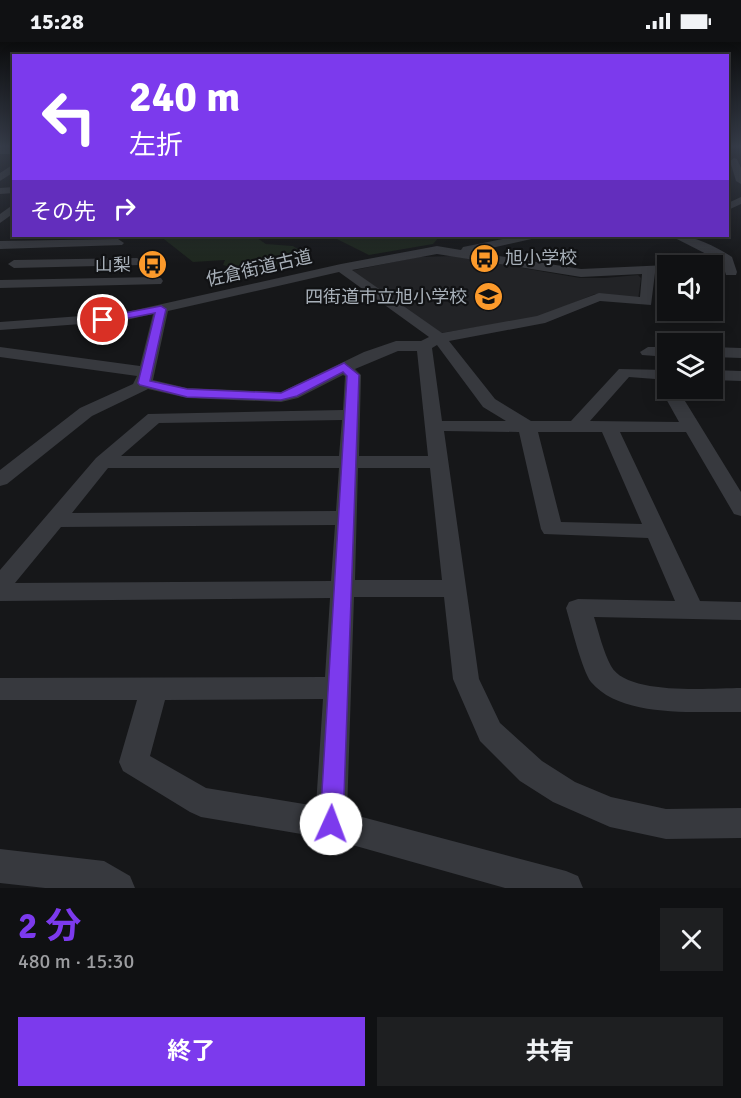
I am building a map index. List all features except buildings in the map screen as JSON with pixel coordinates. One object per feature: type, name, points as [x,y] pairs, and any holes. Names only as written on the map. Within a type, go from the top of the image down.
[{"type":"street","points":[[0,220],[12,209]]},
{"type":"street","points":[[459,252],[527,237]]},
{"type":"street","points":[[679,237],[719,253],[728,260],[736,273]]},
{"type":"street","points":[[0,245],[114,239],[167,296]]},
{"type":"street","points":[[0,282],[30,244]]},
{"type":"street","name":"佐倉街道古道","points":[[0,326],[103,320],[167,296],[341,268],[428,251],[459,252],[581,273],[657,269]]},
{"type":"street","points":[[14,264],[137,262]]},
{"type":"street","points":[[341,268],[432,342],[489,403],[527,426],[552,529],[656,531]]},
{"type":"street","points":[[0,352],[145,377],[187,393],[281,397],[344,367],[396,346],[432,342],[540,320],[599,297],[646,302],[649,270]]},
{"type":"street","points":[[0,282],[167,296]]},
{"type":"street","points":[[0,480],[86,412],[139,388],[145,377],[167,296]]},
{"type":"street","points":[[432,342],[435,426],[466,679],[490,732],[531,771],[564,792],[610,812],[666,824],[741,823]]},
{"type":"street","points":[[648,352],[657,352]]},
{"type":"street","points":[[723,352],[741,353]]},
{"type":"street","points":[[331,824],[353,375],[344,367]]},
{"type":"street","points":[[576,426],[625,372],[657,379]]},
{"type":"street","points":[[723,376],[740,377]]},
{"type":"street","points":[[675,399],[741,509]]},
{"type":"street","points":[[0,586],[103,462],[154,418],[351,416]]},
{"type":"street","points":[[435,426],[690,427]]},
{"type":"street","points":[[608,426],[692,610]]},
{"type":"street","points":[[103,462],[349,460],[440,462]]},
{"type":"street","points":[[55,520],[346,518]]},
{"type":"street","points":[[0,592],[455,588]]},
{"type":"street","points":[[741,611],[578,608],[600,675],[627,693],[650,699],[741,700]]},
{"type":"street","points":[[154,688],[134,762],[201,802],[331,824],[566,888]]},
{"type":"street","points":[[0,689],[337,688]]},
{"type":"street","points":[[0,866],[104,878],[118,888]]},
{"type":"shaded area","points":[[161,237],[256,237],[266,244],[293,246],[310,257],[254,273],[223,265],[225,260],[193,262]]},
{"type":"shaded area","points":[[333,237],[439,237],[433,244],[369,255]]},
{"type":"shaded area","name":"四街道市立旭小学校","points":[[453,256],[580,278],[638,275],[641,278],[638,300],[595,294],[540,317],[441,333],[350,271],[418,257]]},
{"type":"place","name":"旭小学校","points":[[484,258]]},
{"type":"place","name":"山梨","points":[[152,265]]},
{"type":"place","name":"四街道市立旭小学校","points":[[488,297]]},
{"type":"route","points":[[103,320],[161,309],[144,383],[187,393],[281,397],[344,367],[353,375],[331,824]]}]
